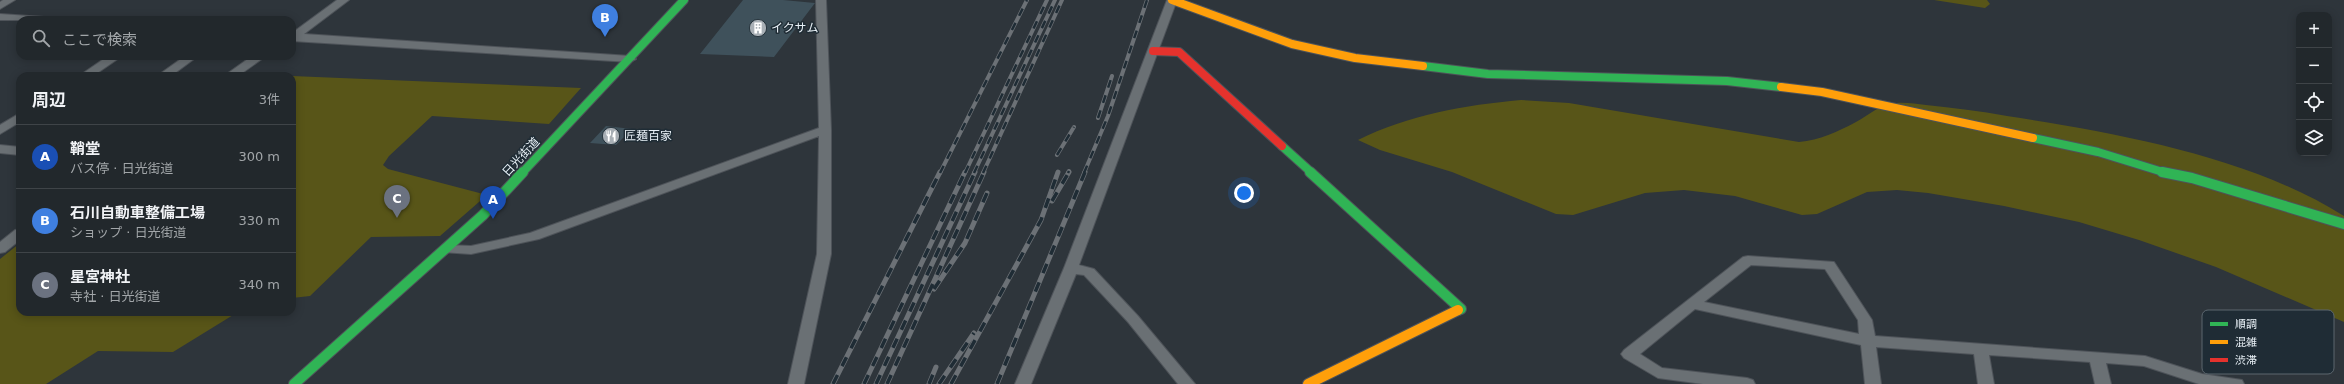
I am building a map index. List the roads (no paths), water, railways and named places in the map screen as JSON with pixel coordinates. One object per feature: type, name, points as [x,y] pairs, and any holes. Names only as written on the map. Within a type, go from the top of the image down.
[{"type":"main road","name":"日光街道","points":[[294,384],[446,249],[483,214],[684,0]]},
{"type":"main road","points":[[1172,0],[1292,44],[1322,52],[1378,61],[1488,74],[1727,81],[1822,92],[2098,152],[2162,172],[2192,178],[2344,224]]},
{"type":"main road","points":[[1153,51],[1179,52],[1462,309],[1308,384]]},
{"type":"street","points":[[0,6],[10,0]]},
{"type":"street","points":[[296,34],[344,0]]},
{"type":"street","points":[[796,384],[824,254],[825,130],[821,0]]},
{"type":"street","points":[[1023,384],[1071,268],[1172,0]]},
{"type":"street","points":[[0,17],[16,18]]},
{"type":"street","points":[[296,37],[630,59]]},
{"type":"street","points":[[90,72],[110,60]]},
{"type":"street","points":[[169,72],[186,60]]},
{"type":"street","points":[[236,72],[254,60]]},
{"type":"street","points":[[0,130],[16,120]]},
{"type":"street","points":[[446,249],[484,248],[534,236],[825,130]]},
{"type":"street","points":[[0,149],[16,151]]},
{"type":"street","points":[[0,248],[16,236]]},
{"type":"street","points":[[1747,384],[1658,373],[1629,354],[1748,260],[1828,265],[1865,320],[1873,384]]},
{"type":"street","points":[[1071,268],[1089,272],[1133,319],[1187,384]]},
{"type":"street","points":[[1692,304],[1868,341],[2146,361],[2202,382],[2236,384]]},
{"type":"street","points":[[1981,349],[1986,384]]},
{"type":"street","points":[[2097,358],[2103,384]]},
{"type":"railway","points":[[940,173],[1027,0]]},
{"type":"railway","points":[[965,173],[1047,0]]},
{"type":"railway","points":[[974,173],[1055,0]]},
{"type":"railway","points":[[983,173],[1062,0]]},
{"type":"railway","points":[[1084,173],[1108,116],[1147,0]]},
{"type":"railway","points":[[1098,118],[1112,76]]},
{"type":"railway","points":[[1057,155],[1074,127]]},
{"type":"railway","points":[[833,384],[940,172]]},
{"type":"railway","points":[[864,384],[965,172]]},
{"type":"railway","points":[[876,384],[975,172]]},
{"type":"railway","points":[[887,384],[984,172]]},
{"type":"railway","points":[[951,384],[1041,220],[1058,172]]},
{"type":"railway","points":[[1052,201],[1069,172]]},
{"type":"railway","points":[[997,384],[1085,172]]},
{"type":"railway","points":[[934,289],[965,243],[987,193]]},
{"type":"railway","points":[[939,384],[974,333]]},
{"type":"railway","points":[[929,384],[936,367]]},
{"type":"place","name":"イクサム","points":[[758,28]]},
{"type":"place","name":"石川自動車整備工場","points":[[605,37]]},
{"type":"place","name":"匠麺百家","points":[[611,136]]},
{"type":"place","name":"星宮神社","points":[[397,218]]},
{"type":"place","name":"鞘堂","points":[[493,219]]}]
